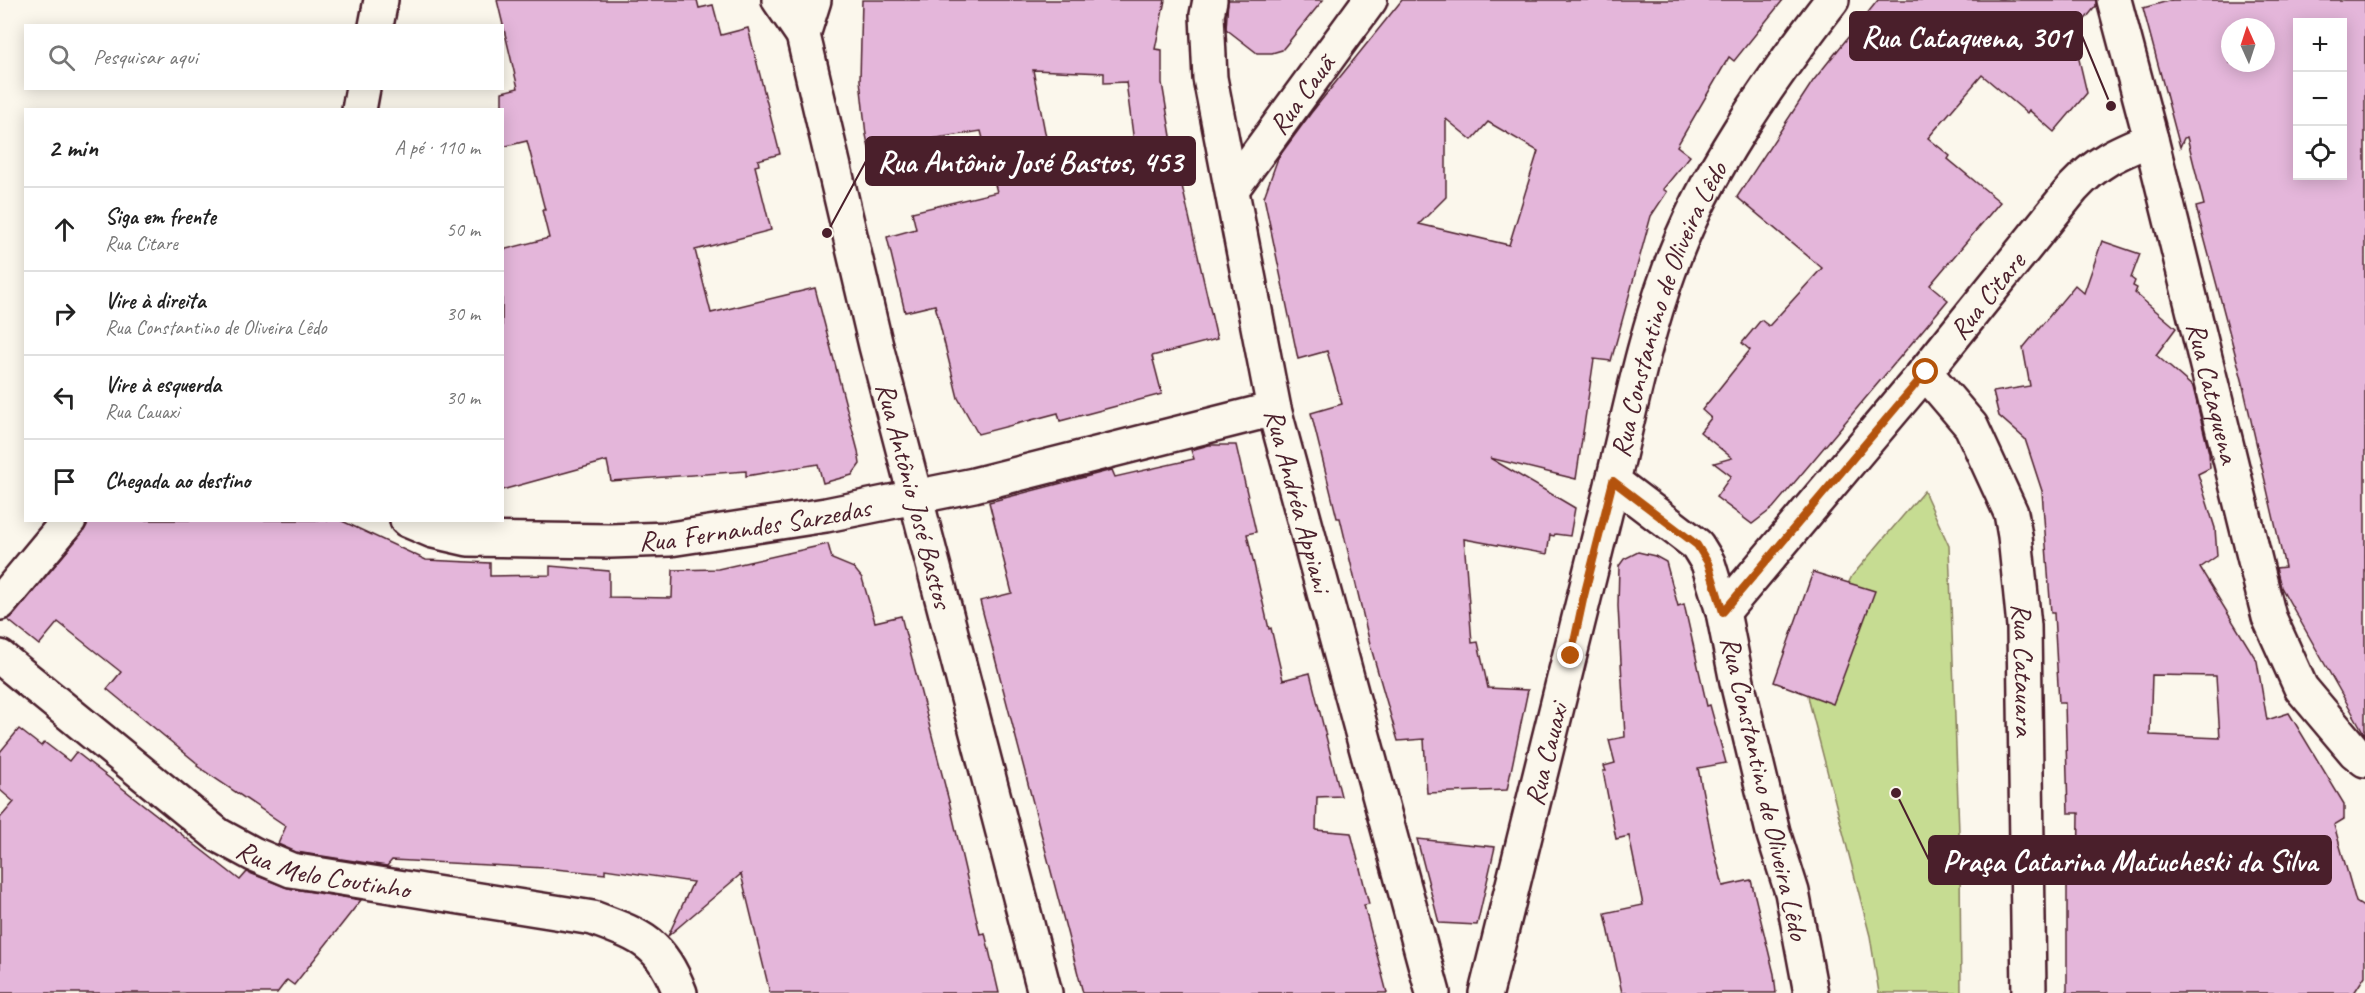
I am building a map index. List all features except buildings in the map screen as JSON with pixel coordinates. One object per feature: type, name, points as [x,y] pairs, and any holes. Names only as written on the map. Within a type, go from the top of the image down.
[{"type":"street","points":[[376,24],[381,0]]},
{"type":"street","name":"Rua Antônio José Bastos","points":[[779,0],[803,35],[876,346],[1045,993]]},
{"type":"street","points":[[803,35],[814,0]]},
{"type":"street","name":"Rua Andréa Appiani","points":[[1210,0],[1207,15],[1210,78],[1274,409],[1433,993]]},
{"type":"street","name":"Rua Cauã","points":[[1232,189],[1370,0]]},
{"type":"street","name":"Rua Constantino de Oliveira Lêdo","points":[[1811,993],[1792,892],[1773,832],[1737,682],[1723,612],[1708,563],[1697,545],[1613,481],[1648,335],[1669,270],[1687,226],[1754,108],[1794,49],[1832,0]]},
{"type":"street","name":"Rua Cataquena","points":[[2114,0],[2151,139],[2269,617],[2301,688],[2355,753],[2365,760]]},
{"type":"street","points":[[359,108],[363,90]]},
{"type":"street","name":"Rua Citare","points":[[1723,612],[1926,372],[2089,170],[2110,156],[2151,139]]},
{"type":"street","name":"Rua Catauara","points":[[1926,372],[1971,426],[2011,513],[2015,536],[2024,626],[2030,993]]},
{"type":"street","name":"Rua Fernandes Sarzedas","points":[[412,522],[433,531],[468,539],[610,541],[670,539],[826,515],[915,495],[974,485],[1274,409]]},
{"type":"street","name":"Rua Cauaxi","points":[[1486,993],[1613,481]]},
{"type":"street","points":[[0,603],[67,522]]},
{"type":"street","name":"Rua Melo Coutinho","points":[[0,657],[218,835],[253,854],[291,870],[593,918],[636,934],[657,950],[680,993]]},
{"type":"green space","points":[[1924,491],[1949,546],[1960,861],[1961,993],[1879,993],[1870,936],[1808,694],[1852,576]]},
{"type":"place","name":"Rua Cataquena, 301","points":[[2111,106]]},
{"type":"place","name":"Rua Antônio José Bastos, 453","points":[[827,233]]},
{"type":"place","name":"Praça Catarina Matucheski da Silva","points":[[1896,793]]},
{"type":"route","points":[[1571,656],[1613,481],[1697,545],[1708,563],[1723,612],[1926,372]]}]
